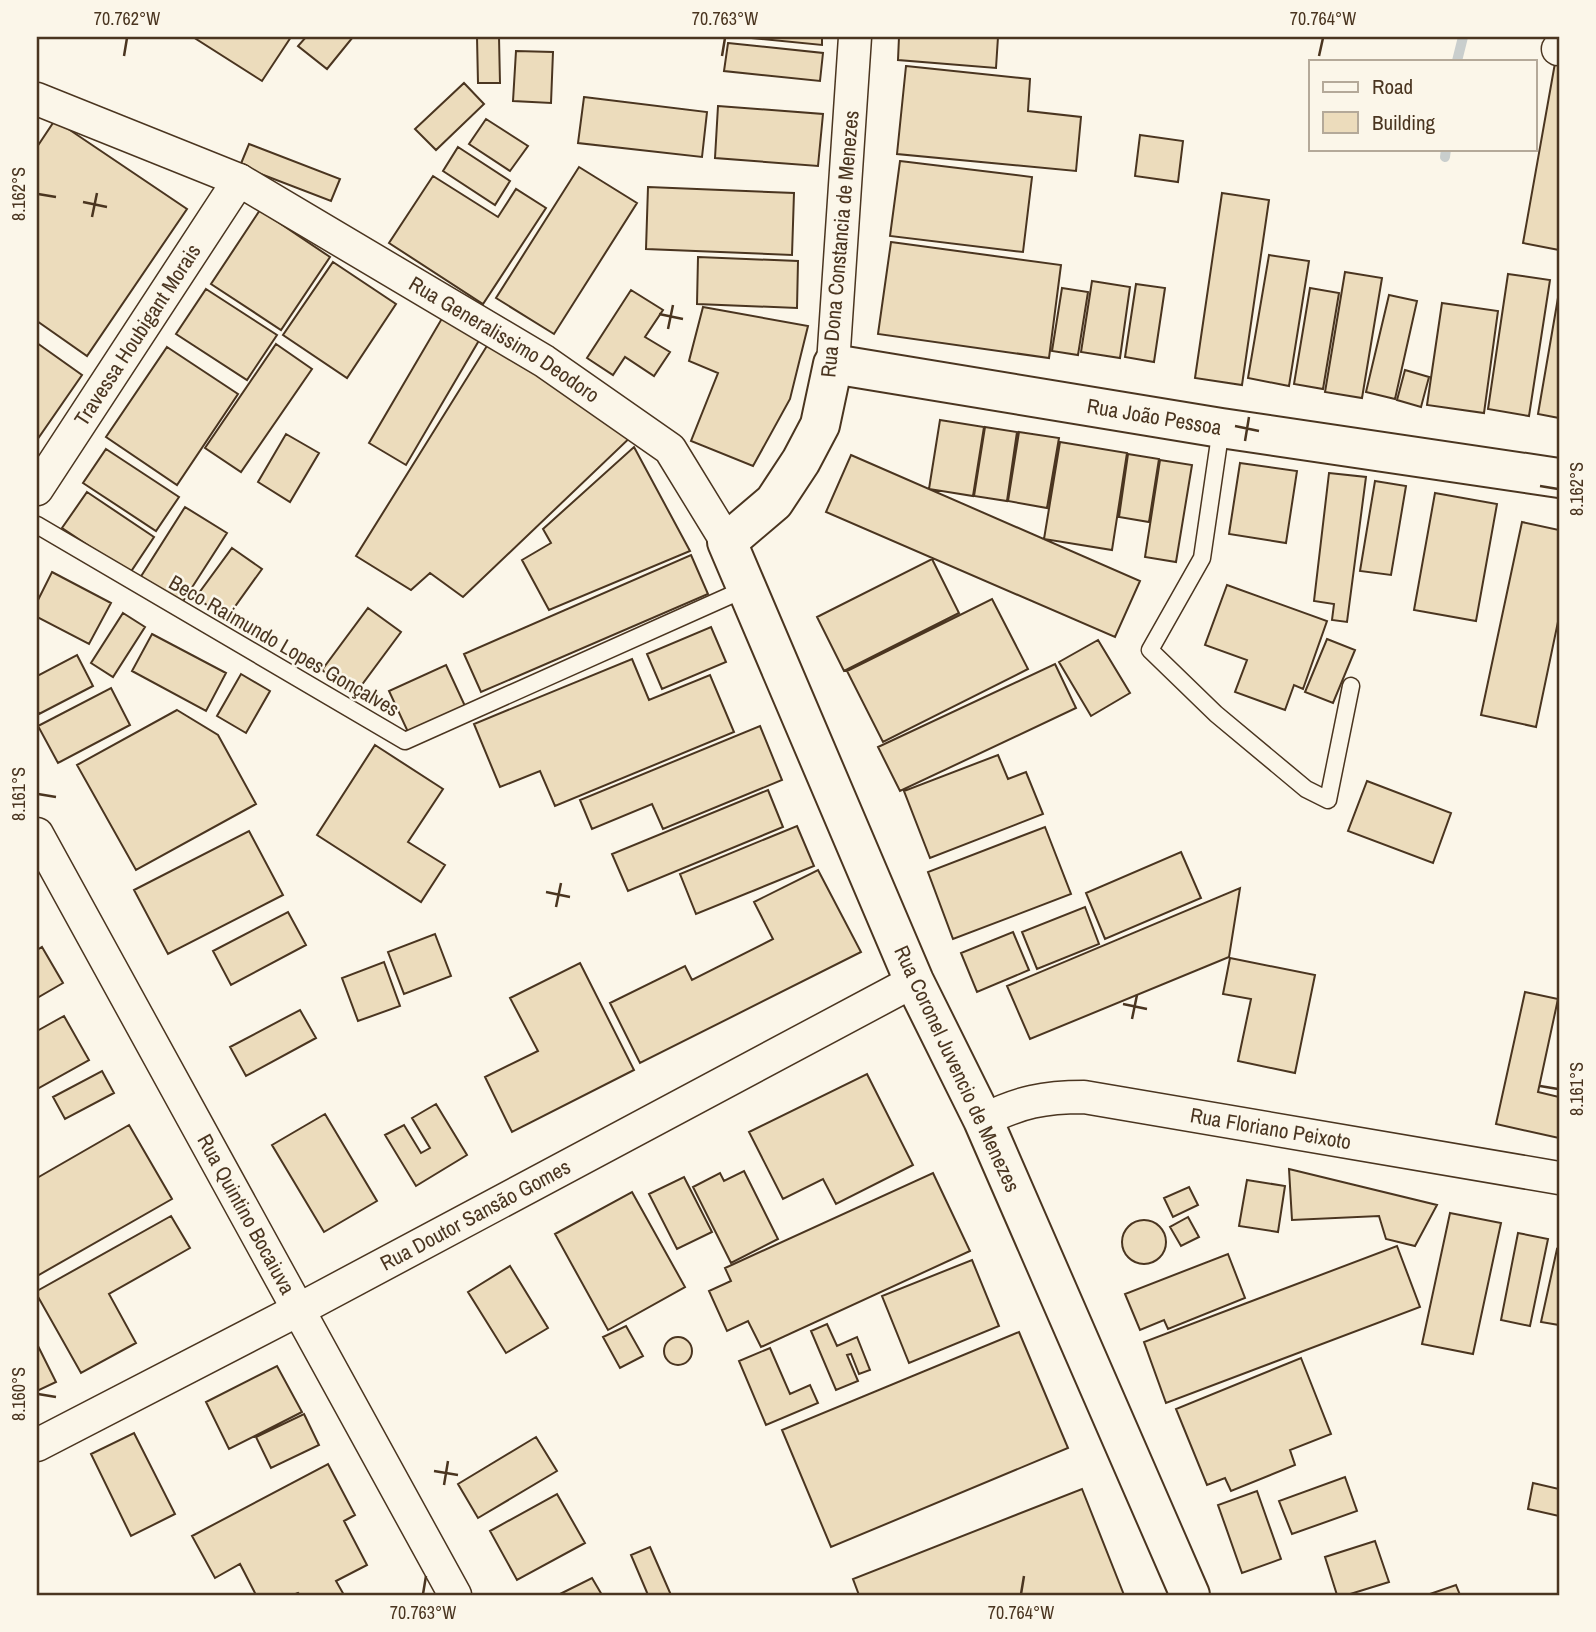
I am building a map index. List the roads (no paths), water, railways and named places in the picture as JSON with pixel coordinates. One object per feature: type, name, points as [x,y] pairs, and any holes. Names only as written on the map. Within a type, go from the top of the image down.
[{"type":"street","name":"Rua Dona Constancia de Menezes","points":[[727,542],[774,502],[801,461],[820,425],[833,364],[855,37]]},
{"type":"street","name":"Rua Generalissimo Deodoro","points":[[37,99],[239,180],[544,361],[670,449],[727,542]]},
{"type":"street","name":"Travessa Houbigant Morais","points":[[37,489],[239,180]]},
{"type":"street","name":"Rua João Pessoa","points":[[833,364],[1222,428],[1559,478]]},
{"type":"street","name":"Rua Coronel Juvencio de Menezes","points":[[727,542],[914,981],[984,1120],[1189,1595]]},
{"type":"street","name":"Rua Quintino Bocaiuva","points":[[37,834],[455,1595]]},
{"type":"street","name":"Rua Doutor Sansão Gomes","points":[[37,1444],[298,1310],[914,981]]},
{"type":"street","name":"Rua Floriano Peixoto","points":[[984,1120],[1021,1103],[1054,1097],[1084,1097],[1559,1178]]},
{"type":"lane","points":[[1222,428],[1202,558],[1150,650],[1216,714],[1306,789],[1328,800],[1351,686]]},
{"type":"lane","name":"Beco Raimundo Lopes Gonçalves","points":[[37,525],[405,741],[747,588]]},
{"type":"waterway","points":[[1457,60],[1463,37]]},
{"type":"waterway","points":[[1445,157],[1446,150]]}]
